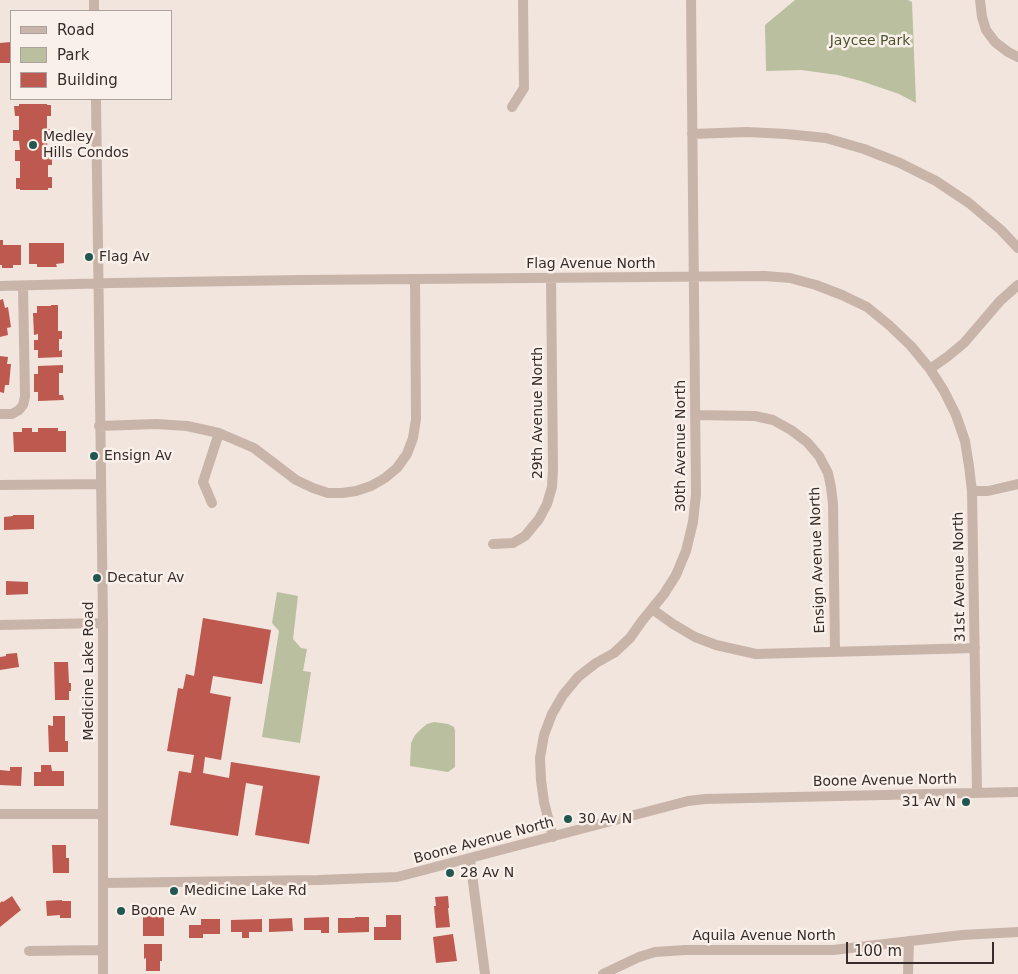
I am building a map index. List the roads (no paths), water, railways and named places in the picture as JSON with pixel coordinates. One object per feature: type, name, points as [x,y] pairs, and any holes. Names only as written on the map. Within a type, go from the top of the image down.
[{"type":"street","points":[[512,107],[524,88],[523,0]]},
{"type":"street","name":"30th Avenue North","points":[[553,837],[544,802],[540,758],[544,735],[552,714],[563,695],[578,677],[614,652],[630,638],[664,594],[676,575],[686,551],[693,522],[696,494],[696,415],[691,0]]},
{"type":"street","points":[[980,0],[986,30],[995,42],[1018,57]]},
{"type":"street","name":"Medicine Lake Road","points":[[96,100],[103,623],[103,974]]},
{"type":"street","points":[[692,134],[747,132],[786,134],[826,138],[864,149],[900,163],[936,181],[970,203],[1001,230],[1018,248]]},
{"type":"street","name":"Flag Avenue North","points":[[0,286],[415,279],[765,276],[790,278],[833,291],[866,307],[911,346],[930,369]]},
{"type":"street","name":"29th Avenue North","points":[[493,544],[513,543],[525,536],[539,519],[547,504],[552,487],[551,278]]},
{"type":"street","points":[[100,426],[156,424],[187,426],[219,433],[254,448],[296,480],[313,488],[328,493],[342,493],[371,486],[397,468],[407,454],[413,438],[416,418],[415,279]]},
{"type":"street","points":[[930,369],[964,343],[1000,301],[1018,285]]},
{"type":"street","points":[[0,414],[12,414],[19,410],[23,405],[25,397],[22,286]]},
{"type":"street","name":"31st Avenue North","points":[[930,369],[956,415],[965,441],[970,466],[977,793]]},
{"type":"street","name":"Ensign Avenue North","points":[[696,415],[755,416],[773,420],[807,442],[819,456],[828,473],[833,504],[835,652]]},
{"type":"street","points":[[212,503],[203,482],[219,433]]},
{"type":"street","points":[[0,484],[101,484]]},
{"type":"street","points":[[972,491],[988,491],[1018,484]]},
{"type":"street","points":[[652,609],[695,637],[716,645],[756,654],[975,648]]},
{"type":"street","points":[[0,625],[103,623]]},
{"type":"street","name":"Boone Avenue North","points":[[104,883],[397,878],[688,801],[705,799],[1018,792]]},
{"type":"street","points":[[0,814],[104,814]]},
{"type":"street","points":[[470,858],[485,974]]},
{"type":"street","name":"Aquila Avenue North","points":[[603,974],[618,971],[639,957],[655,952],[685,950],[833,950],[962,935],[1018,932]]},
{"type":"street","points":[[908,974],[910,941]]},
{"type":"street","points":[[29,951],[103,950]]},
{"type":"place","name":"Medley Hills Condos","points":[[33,145]]},
{"type":"place","name":"Flag Av","points":[[89,257]]},
{"type":"place","name":"Ensign Av","points":[[94,456]]},
{"type":"place","name":"Decatur Av","points":[[97,578]]},
{"type":"place","name":"31 Av N","points":[[966,802]]},
{"type":"place","name":"30 Av N","points":[[568,819]]},
{"type":"place","name":"28 Av N","points":[[450,873]]},
{"type":"place","name":"Medicine Lake Rd","points":[[174,891]]},
{"type":"place","name":"Boone Av","points":[[121,911]]},
{"type":"park label","name":"Jaycee Park","points":[[870,41]]}]
